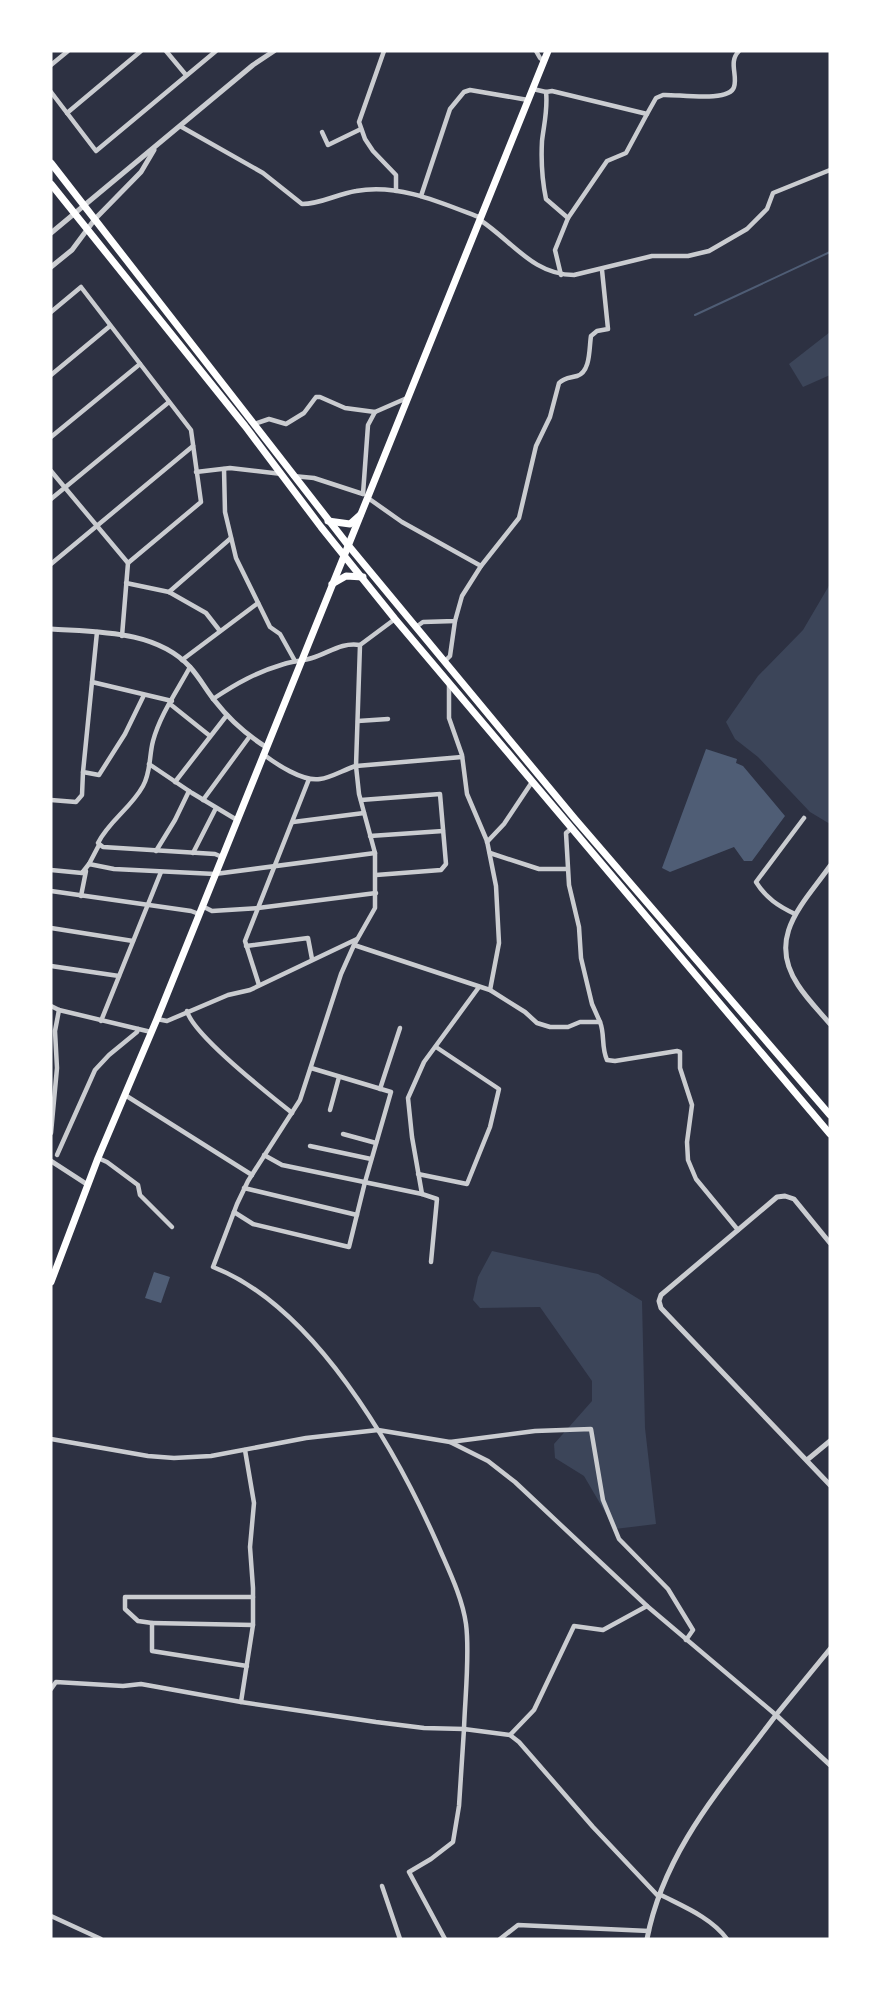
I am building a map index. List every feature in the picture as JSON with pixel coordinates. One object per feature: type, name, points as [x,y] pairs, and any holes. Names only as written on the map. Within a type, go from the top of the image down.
[{"type":"main road","points":[[51,1282],[98,1158],[157,1019],[265,751],[298,660],[344,555],[548,51]]},
{"type":"main road","points":[[51,163],[328,521],[575,819],[830,1115]]},
{"type":"main road","points":[[51,184],[395,618],[532,782],[827,1124],[830,1134]]},
{"type":"main road","points":[[328,521],[350,524],[360,515]]},
{"type":"main road","points":[[332,584],[346,576],[363,578]]},
{"type":"street","points":[[51,65],[68,51]]},
{"type":"street","points":[[67,113],[141,51]]},
{"type":"street","points":[[166,51],[186,75]]},
{"type":"street","points":[[51,92],[96,151],[216,51]]},
{"type":"street","points":[[51,233],[274,51]]},
{"type":"street","points":[[384,51],[359,122],[373,151],[396,175],[396,191]]},
{"type":"street","points":[[536,51],[544,61]]},
{"type":"street","points":[[561,275],[555,250],[568,218],[607,161],[626,153],[656,98],[663,95],[718,97],[731,92],[735,86],[733,61],[739,51]]},
{"type":"street","points":[[533,88],[648,114]]},
{"type":"street","points":[[422,196],[450,108],[464,92],[470,90],[528,100]]},
{"type":"street","points":[[546,92],[547,105],[542,141],[546,199],[568,218]]},
{"type":"street","points":[[180,126],[263,173],[302,204],[320,202],[355,191],[396,191],[422,196],[481,219],[537,266],[561,275],[602,270],[652,256],[688,256],[709,250],[747,229],[767,209],[773,193],[830,170]]},
{"type":"street","points":[[322,132],[328,145],[361,129]]},
{"type":"street","points":[[51,267],[72,250],[95,219],[141,172],[158,144]]},
{"type":"street","points":[[445,661],[450,656],[454,621],[462,596],[481,566],[519,518],[536,446],[550,417],[560,383],[563,379],[584,373],[591,336],[597,331],[608,329],[602,270]]},
{"type":"street","points":[[51,312],[81,287],[191,430],[201,502],[128,563]]},
{"type":"street","points":[[51,375],[110,326]]},
{"type":"street","points":[[51,438],[140,364]]},
{"type":"street","points":[[254,424],[269,419],[286,424],[304,413],[316,397],[345,408],[375,412],[408,398]]},
{"type":"street","points":[[51,499],[169,402]]},
{"type":"street","points":[[366,496],[368,425],[375,412]]},
{"type":"street","points":[[51,564],[193,446]]},
{"type":"street","points":[[196,472],[224,469],[282,474]]},
{"type":"street","points":[[224,469],[225,512],[244,577],[270,627],[280,634],[298,660]]},
{"type":"street","points":[[51,471],[128,563],[122,636]]},
{"type":"street","points":[[292,476],[314,478],[366,496],[402,522],[481,566]]},
{"type":"street","points":[[169,592],[231,538]]},
{"type":"street","points":[[126,584],[169,592],[206,613],[220,631]]},
{"type":"street","points":[[182,660],[258,603]]},
{"type":"street","points":[[213,699],[240,681],[337,647],[360,645],[395,618]]},
{"type":"street","points":[[416,627],[423,622],[454,621]]},
{"type":"street","points":[[51,629],[97,632],[152,642],[190,667],[213,699],[282,767],[309,779],[321,779],[356,766],[462,757]]},
{"type":"street","points":[[51,800],[76,802],[82,795],[97,632]]},
{"type":"street","points":[[360,645],[356,766],[360,800],[375,853],[375,908],[357,939],[341,974],[300,1100],[244,1188],[213,1267],[243,1281],[277,1306],[303,1332],[344,1380],[378,1431],[424,1512],[456,1590],[466,1624],[464,1728],[459,1806],[453,1842],[409,1872],[445,1939]]},
{"type":"street","points":[[51,870],[82,873],[99,845],[105,829],[137,796],[145,783],[152,742],[190,667]]},
{"type":"street","points":[[92,682],[171,703],[210,736]]},
{"type":"street","points":[[449,682],[449,718],[462,757],[467,794],[488,842],[496,886],[500,932],[490,990]]},
{"type":"street","points":[[83,772],[99,775],[125,734],[144,695]]},
{"type":"street","points":[[175,782],[228,715]]},
{"type":"street","points":[[358,721],[388,719]]},
{"type":"street","points":[[203,800],[250,736]]},
{"type":"street","points":[[149,764],[237,820]]},
{"type":"street","points":[[259,985],[245,941],[309,779]]},
{"type":"street","points":[[488,842],[504,824],[532,782]]},
{"type":"street","points":[[156,851],[189,791]]},
{"type":"street","points":[[360,800],[440,794],[446,864],[441,870],[376,875]]},
{"type":"street","points":[[193,853],[216,808]]},
{"type":"street","points":[[293,822],[364,813]]},
{"type":"street","points":[[795,914],[772,901],[756,882],[804,818]]},
{"type":"street","points":[[572,828],[566,833],[569,885],[579,927],[584,972],[603,1030],[602,1043],[607,1060],[615,1061],[677,1051],[682,1054],[680,1068],[692,1105],[687,1142],[688,1160],[696,1179],[738,1230]]},
{"type":"street","points":[[370,836],[443,831]]},
{"type":"street","points":[[99,845],[215,854],[222,857]]},
{"type":"street","points":[[87,866],[215,874],[375,853]]},
{"type":"street","points":[[490,853],[538,869],[567,869]]},
{"type":"street","points":[[81,896],[87,866]]},
{"type":"street","points":[[830,866],[795,914],[784,949],[798,986],[830,1024]]},
{"type":"street","points":[[101,1021],[161,872]]},
{"type":"street","points":[[51,891],[191,910],[199,914]]},
{"type":"street","points":[[202,906],[212,911],[258,908],[376,893]]},
{"type":"street","points":[[51,928],[133,941]]},
{"type":"street","points":[[246,946],[308,938],[312,959]]},
{"type":"street","points":[[157,1019],[167,1021],[228,995],[250,990],[357,939]]},
{"type":"street","points":[[354,945],[490,990],[525,1012],[537,1023],[550,1027],[568,1027],[580,1022],[600,1022]]},
{"type":"street","points":[[51,966],[118,976]]},
{"type":"street","points":[[422,1194],[408,1098],[424,1062],[479,987]]},
{"type":"street","points":[[51,1006],[101,1021],[151,1032]]},
{"type":"street","points":[[51,1133],[53,1030],[59,1010]]},
{"type":"street","points":[[187,1011],[189,1018],[213,1046],[292,1113]]},
{"type":"street","points":[[380,1089],[400,1028]]},
{"type":"street","points":[[57,1155],[95,1070],[138,1029]]},
{"type":"street","points":[[418,1174],[467,1184],[490,1127],[499,1089],[436,1047]]},
{"type":"street","points":[[234,1212],[253,1224],[349,1247],[391,1092],[310,1068]]},
{"type":"street","points":[[330,1110],[339,1077]]},
{"type":"street","points":[[125,1095],[252,1175]]},
{"type":"street","points":[[344,1134],[376,1143]]},
{"type":"street","points":[[310,1146],[371,1159]]},
{"type":"street","points":[[264,1155],[282,1165],[437,1199],[431,1262]]},
{"type":"street","points":[[98,1158],[138,1185],[140,1195],[172,1227]]},
{"type":"street","points":[[51,1161],[88,1185]]},
{"type":"street","points":[[244,1188],[357,1215]]},
{"type":"street","points":[[830,1243],[794,1199],[785,1196],[777,1197],[661,1295],[659,1304],[830,1485]]},
{"type":"street","points":[[51,1439],[148,1456],[174,1458],[211,1456],[306,1438],[378,1431],[450,1442],[535,1431],[591,1430],[603,1500],[619,1539],[669,1589],[693,1630],[686,1640]]},
{"type":"street","points":[[807,1460],[830,1441]]},
{"type":"street","points":[[450,1442],[488,1461],[515,1482],[647,1606],[776,1715],[830,1765]]},
{"type":"street","points":[[241,1702],[254,1625],[250,1547],[254,1503],[244,1450]]},
{"type":"street","points":[[253,1597],[125,1597],[125,1609],[138,1621],[152,1623],[254,1625]]},
{"type":"street","points":[[510,1735],[534,1710],[574,1626],[603,1630],[647,1606]]},
{"type":"street","points":[[152,1623],[152,1651],[247,1666]]},
{"type":"street","points":[[647,1939],[659,1895],[673,1860],[695,1823],[776,1715],[830,1649]]},
{"type":"street","points":[[51,1689],[56,1682],[123,1686],[141,1684],[241,1702],[376,1722],[424,1728],[464,1728],[510,1735],[526,1749],[593,1827],[659,1895],[705,1918],[727,1939]]},
{"type":"street","points":[[382,1886],[400,1939]]},
{"type":"street","points":[[51,1916],[100,1939]]},
{"type":"street","points":[[500,1939],[518,1925],[649,1931]]},
{"type":"shaded area","points":[[830,332],[830,375],[803,387],[789,364]]},
{"type":"shaded area","points":[[830,584],[830,824],[810,812],[758,757],[735,739],[726,722],[758,676],[803,630]]},
{"type":"shaded area","points":[[706,749],[737,759],[736,763],[743,766],[785,816],[752,861],[744,861],[734,847],[670,872],[662,868]]},
{"type":"shaded area","points":[[492,1251],[598,1274],[642,1301],[645,1428],[656,1524],[615,1529],[584,1476],[555,1458],[554,1444],[592,1401],[592,1381],[540,1307],[480,1308],[473,1300],[478,1277]]},
{"type":"shaded area","points":[[154,1272],[170,1277],[161,1303],[145,1298]]},
{"type":"waterway","points":[[695,315],[830,252]]}]
